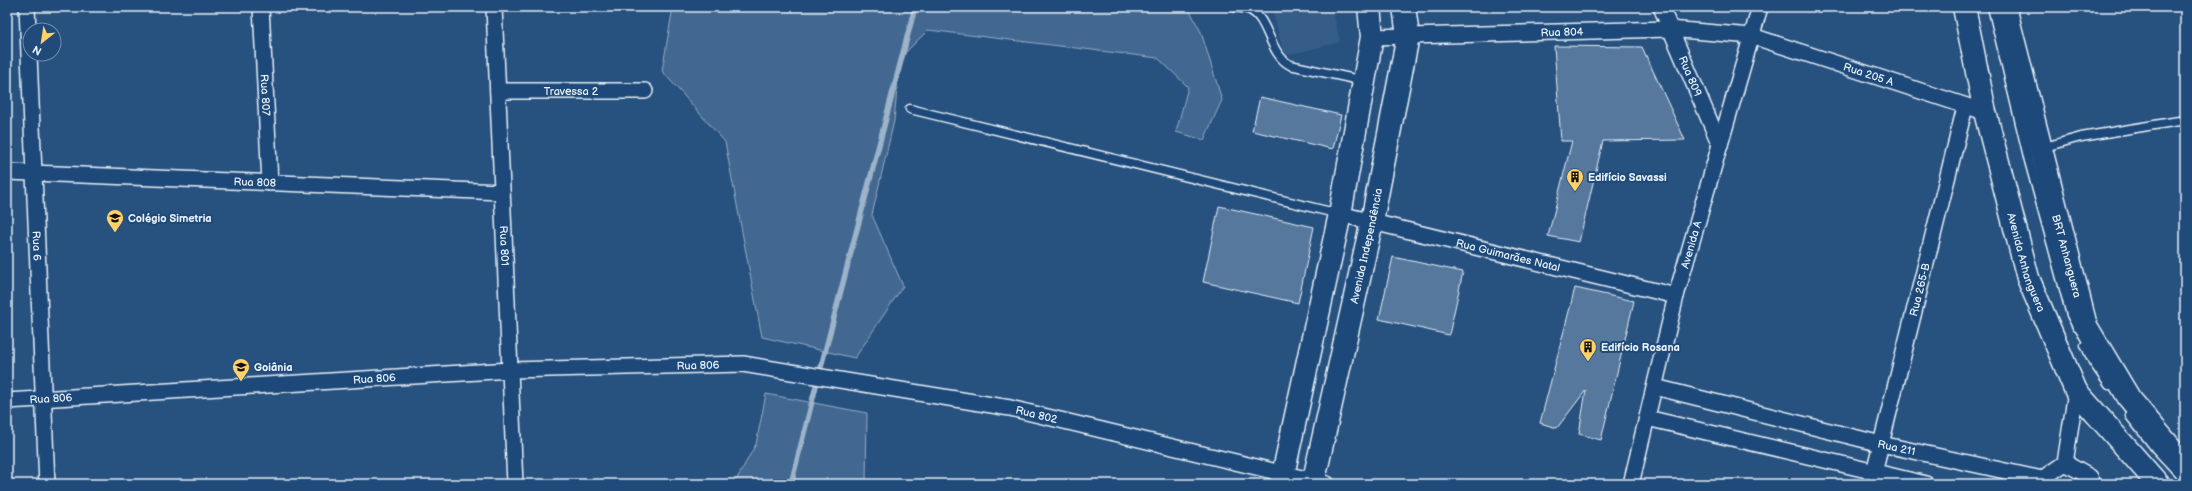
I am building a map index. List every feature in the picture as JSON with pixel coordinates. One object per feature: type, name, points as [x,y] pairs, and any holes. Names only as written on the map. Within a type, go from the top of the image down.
[{"type":"main road","points":[[1282,479],[1340,214],[1372,37],[1369,7]]},
{"type":"main road","name":"Avenida Independência","points":[[1318,483],[1372,221],[1408,36],[1404,7]]},
{"type":"main road","name":"Avenida Anhanguera","points":[[1964,7],[1985,112],[2028,278],[2076,391],[2158,484]]},
{"type":"main road","points":[[2005,7],[2086,326],[2129,398],[2176,454],[2185,461]]},
{"type":"street","name":"Rua 6","points":[[27,7],[47,484]]},
{"type":"street","name":"Rua 807","points":[[261,7],[270,183]]},
{"type":"street","name":"Rua 801","points":[[494,7],[515,484]]},
{"type":"street","name":"Rua 809","points":[[1661,7],[1669,29],[1720,145]]},
{"type":"street","name":"Avenida A","points":[[1631,484],[1676,296],[1760,7]]},
{"type":"street","name":"Rua 804","points":[[1372,37],[1669,29],[1752,36]]},
{"type":"street","name":"Rua 205 A","points":[[1752,36],[1965,107],[1985,112]]},
{"type":"street","name":"Travessa 2","points":[[498,91],[645,91]]},
{"type":"street","name":"Rua 265-B","points":[[1874,472],[1965,107]]},
{"type":"street","name":"Rua 808","points":[[7,172],[502,192]]},
{"type":"street","name":"Rua Guimarães Natal","points":[[1340,214],[1676,296]]},
{"type":"street","name":"Rua 806","points":[[7,400],[44,399],[511,370],[743,364]]},
{"type":"street","name":"Rua 802","points":[[743,364],[1010,408],[1282,479],[1318,483]]},
{"type":"street","name":"Rua 211","points":[[1655,387],[1881,444],[2042,479],[2065,463]]},
{"type":"street","points":[[2076,391],[2065,463],[2090,478],[2093,484]]},
{"type":"street","points":[[1647,418],[1926,484]]},
{"type":"lane","points":[[1234,7],[1250,10],[1258,17],[1281,60],[1290,65],[1364,81]]},
{"type":"lane","name":"BRT Anhanguera","points":[[1992,7],[2029,161],[2071,315],[2094,362],[2115,394]]},
{"type":"lane","points":[[910,109],[1340,214]]},
{"type":"lane","points":[[2041,148],[2080,137],[2185,120]]},
{"type":"lane","points":[[2123,407],[2156,449],[2185,480]]},
{"type":"shaded area","points":[[673,7],[1188,7],[1201,32],[1222,100],[1204,140],[1176,132],[1188,87],[1158,58],[928,30],[900,58],[894,121],[872,215],[903,286],[855,358],[762,337],[725,142],[662,71]]},
{"type":"shaded area","points":[[1272,7],[1332,7],[1340,42],[1284,56]]},
{"type":"shaded area","points":[[766,394],[867,413],[866,484],[734,484],[756,444]]},
{"type":"building","points":[[1554,46],[1642,47],[1685,140],[1603,141],[1579,242],[1548,236],[1572,141],[1561,141]]},
{"type":"building","points":[[1260,97],[1341,115],[1333,149],[1252,131]]},
{"type":"building","points":[[1219,206],[1314,227],[1298,303],[1203,282]]},
{"type":"building","points":[[1393,257],[1463,272],[1449,335],[1379,319]]},
{"type":"building","name":"Edifício Rosana","points":[[1575,288],[1634,301],[1601,440],[1579,434],[1586,390],[1557,428],[1540,423]]},
{"type":"waterway","points":[[821,367],[915,7]]},
{"type":"waterway","points":[[791,484],[816,386]]},
{"type":"place","name":"Edifício Savassi","points":[[1575,192]]},
{"type":"place","name":"Colégio Simetria","points":[[115,233]]},
{"type":"place","name":"Edifício Rosana","points":[[1588,362]]},
{"type":"place","name":"Goiânia","points":[[241,382]]}]
